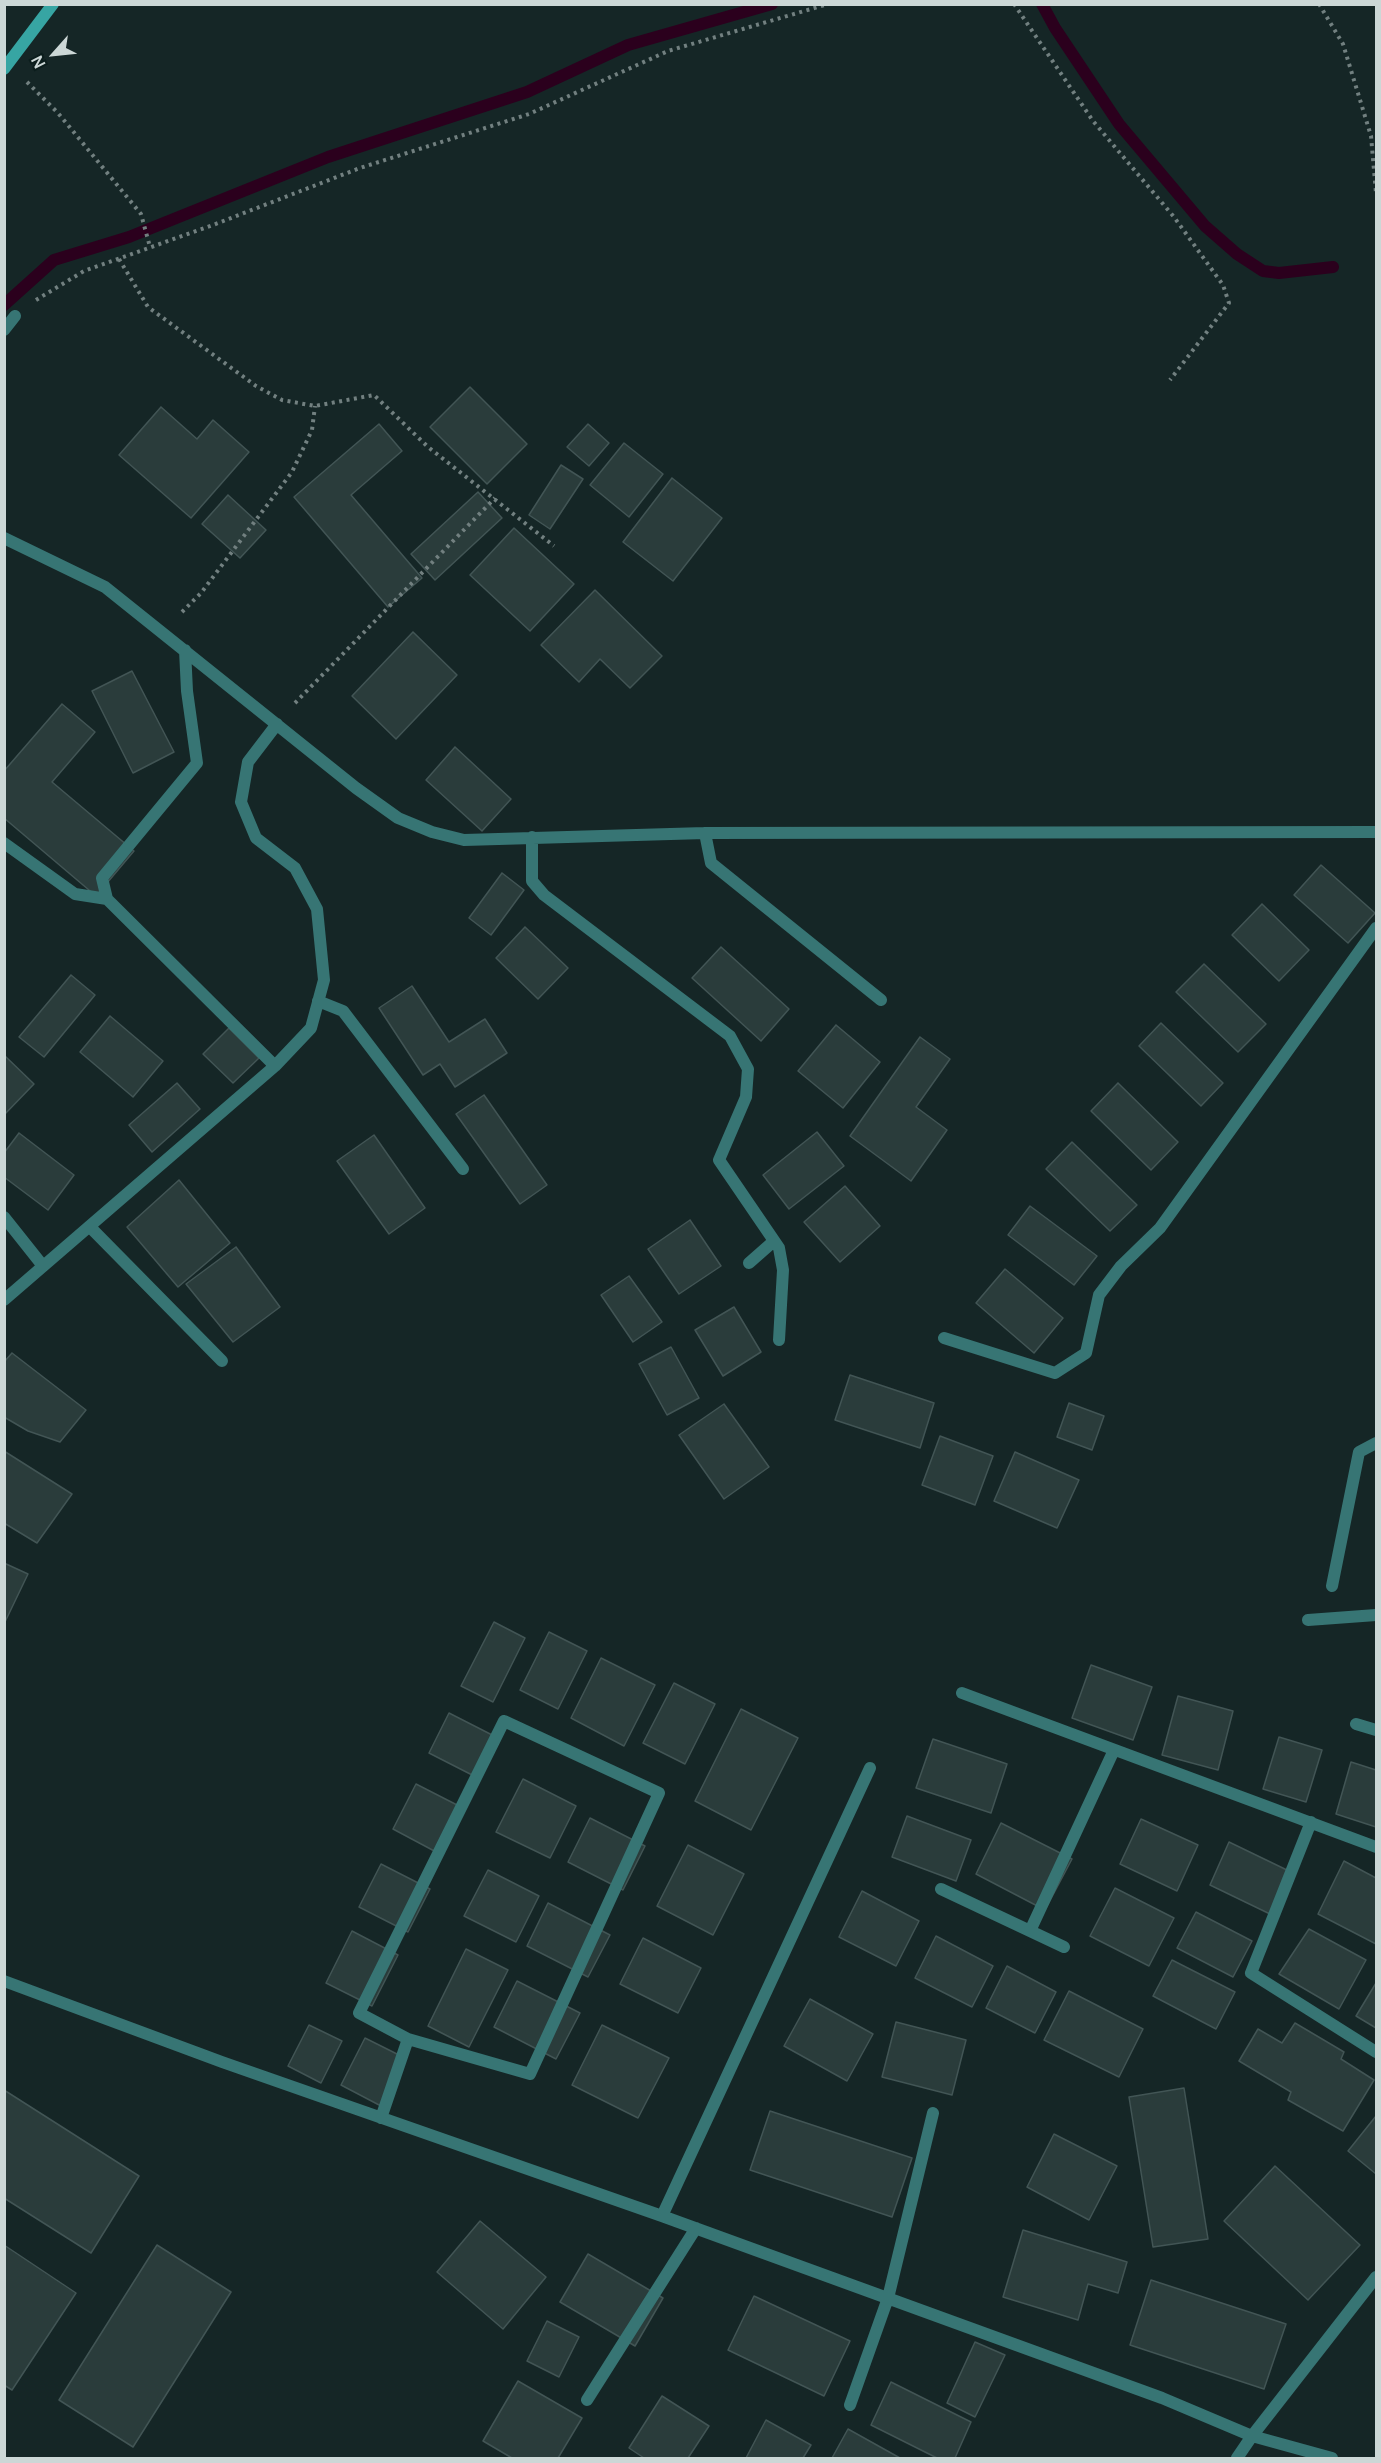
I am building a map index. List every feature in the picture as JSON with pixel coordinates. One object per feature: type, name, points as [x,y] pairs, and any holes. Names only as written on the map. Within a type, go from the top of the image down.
[{"type":"street","points":[[6,67],[53,4]]},
{"type":"street","points":[[4,330],[15,316]]},
{"type":"street","points":[[4,538],[105,587],[356,788],[398,818],[432,832],[464,840],[705,833],[1377,832]]},
{"type":"street","points":[[106,900],[102,878],[196,764],[187,691],[185,650]]},
{"type":"street","points":[[4,1300],[275,1066],[311,1028],[324,981],[317,909],[295,868],[256,838],[241,802],[248,762],[277,724]]},
{"type":"street","points":[[705,833],[711,863],[881,1000]]},
{"type":"street","points":[[532,837],[532,881],[544,895],[730,1036],[748,1070],[746,1097],[719,1160],[779,1248],[783,1270],[779,1340]]},
{"type":"street","points":[[4,843],[75,894],[106,900],[275,1066]]},
{"type":"street","points":[[944,1338],[1055,1373],[1086,1353],[1099,1295],[1121,1266],[1160,1228],[1377,928]]},
{"type":"street","points":[[318,1001],[343,1011],[464,1169]]},
{"type":"street","points":[[4,1217],[43,1266]]},
{"type":"street","points":[[90,1227],[222,1361]]},
{"type":"street","points":[[748,1263],[774,1241]]},
{"type":"street","points":[[1332,1586],[1359,1452],[1377,1443]]},
{"type":"street","points":[[1308,1620],[1377,1615]]},
{"type":"street","points":[[962,1693],[1377,1847]]},
{"type":"street","points":[[504,1721],[659,1793],[530,2074],[408,2039],[359,2013],[504,1721]]},
{"type":"street","points":[[1356,1724],[1377,1730]]},
{"type":"street","points":[[1030,1931],[1114,1750]]},
{"type":"street","points":[[662,2216],[870,1768]]},
{"type":"street","points":[[1311,1822],[1251,1973],[1377,2052]]},
{"type":"street","points":[[941,1889],[1064,1947]]},
{"type":"street","points":[[4,1981],[222,2062],[696,2228],[1162,2398],[1252,2436],[1332,2458]]},
{"type":"street","points":[[381,2118],[408,2039]]},
{"type":"street","points":[[850,2405],[888,2298],[933,2113]]},
{"type":"street","points":[[587,2400],[696,2228]]},
{"type":"street","points":[[1237,2458],[1377,2277]]},
{"type":"path","points":[[15,316],[48,290],[75,276],[119,259],[360,168],[530,114],[668,51],[828,4]]},
{"type":"path","points":[[1014,4],[1093,121],[1174,217],[1223,285],[1229,303],[1170,380]]},
{"type":"path","points":[[1319,4],[1343,44],[1371,136],[1377,193]]},
{"type":"path","points":[[6,67],[58,113],[141,214],[150,248]]},
{"type":"path","points":[[119,259],[148,307],[256,386],[282,400],[315,406],[374,395],[428,447],[554,546]]},
{"type":"path","points":[[162,632],[201,593],[292,472],[312,430],[315,406]]},
{"type":"path","points":[[277,724],[313,683],[495,498]]},
{"type":"building","points":[[470,387],[527,444],[487,484],[430,427]]},
{"type":"building","points":[[161,407],[197,439],[213,420],[249,452],[191,518],[119,455]]},
{"type":"building","points":[[379,424],[402,451],[351,495],[422,578],[388,607],[294,497]]},
{"type":"building","points":[[588,424],[609,443],[589,466],[567,447]]},
{"type":"building","points":[[624,443],[663,474],[629,517],[590,485]]},
{"type":"building","points":[[561,465],[583,479],[550,529],[529,515]]},
{"type":"building","points":[[672,478],[722,518],[673,581],[623,542]]},
{"type":"building","points":[[478,492],[502,518],[435,580],[411,554]]},
{"type":"building","points":[[228,495],[266,530],[240,558],[202,524]]},
{"type":"building","points":[[514,528],[574,584],[530,631],[470,575]]},
{"type":"building","points":[[595,590],[662,656],[630,688],[600,659],[579,682],[541,645]]},
{"type":"building","points":[[413,632],[457,675],[396,739],[352,696]]},
{"type":"building","points":[[132,671],[174,752],[133,773],[92,691]]},
{"type":"building","points":[[62,704],[95,732],[52,782],[134,851],[96,896],[4,818],[4,771]]},
{"type":"building","points":[[455,747],[511,799],[482,831],[426,780]]},
{"type":"building","points":[[1321,865],[1375,913],[1348,943],[1294,895]]},
{"type":"building","points":[[502,873],[524,890],[491,935],[469,918]]},
{"type":"building","points":[[1262,904],[1309,950],[1279,981],[1232,935]]},
{"type":"building","points":[[525,927],[568,968],[538,999],[496,958]]},
{"type":"building","points":[[721,947],[789,1009],[761,1041],[692,978]]},
{"type":"building","points":[[1204,964],[1266,1024],[1238,1052],[1176,992]]},
{"type":"building","points":[[71,975],[95,995],[44,1057],[19,1037]]},
{"type":"building","points":[[412,986],[449,1042],[485,1019],[507,1053],[455,1087],[440,1064],[423,1075],[379,1008]]},
{"type":"building","points":[[110,1016],[163,1061],[133,1097],[80,1052]]},
{"type":"building","points":[[1161,1023],[1223,1083],[1201,1106],[1139,1046]]},
{"type":"building","points":[[836,1025],[880,1062],[843,1108],[798,1071]]},
{"type":"building","points":[[229,1028],[259,1058],[233,1083],[203,1054]]},
{"type":"building","points":[[920,1037],[950,1059],[916,1107],[947,1130],[911,1181],[850,1136]]},
{"type":"building","points":[[4,1055],[34,1084],[4,1115]]},
{"type":"building","points":[[177,1083],[200,1109],[152,1152],[129,1125]]},
{"type":"building","points":[[1118,1083],[1178,1142],[1151,1170],[1091,1111]]},
{"type":"building","points":[[484,1095],[547,1185],[520,1204],[456,1114]]},
{"type":"building","points":[[817,1132],[844,1166],[789,1209],[763,1175]]},
{"type":"building","points":[[19,1133],[74,1175],[48,1210],[4,1177],[4,1153]]},
{"type":"building","points":[[374,1135],[425,1208],[389,1234],[337,1161]]},
{"type":"building","points":[[1072,1142],[1137,1205],[1110,1231],[1046,1169]]},
{"type":"building","points":[[179,1180],[230,1243],[178,1287],[127,1227]]},
{"type":"building","points":[[845,1186],[880,1226],[840,1262],[804,1222]]},
{"type":"building","points":[[1030,1206],[1097,1256],[1074,1285],[1008,1235]]},
{"type":"building","points":[[690,1220],[721,1266],[679,1294],[648,1249]]},
{"type":"building","points":[[236,1247],[280,1307],[233,1342],[186,1284]]},
{"type":"building","points":[[1005,1269],[1063,1318],[1034,1353],[976,1303]]},
{"type":"building","points":[[629,1276],[662,1322],[633,1342],[601,1295]]},
{"type":"building","points":[[734,1307],[761,1352],[723,1376],[695,1330]]},
{"type":"building","points":[[671,1347],[699,1398],[667,1415],[639,1364]]},
{"type":"building","points":[[12,1353],[86,1410],[60,1442],[28,1431],[4,1417],[4,1362]]},
{"type":"building","points":[[850,1375],[934,1403],[920,1448],[835,1420]]},
{"type":"building","points":[[1069,1403],[1104,1416],[1092,1450],[1057,1437]]},
{"type":"building","points":[[724,1404],[769,1467],[724,1499],[679,1435]]},
{"type":"building","points":[[940,1436],[993,1456],[975,1505],[922,1485]]},
{"type":"building","points":[[4,1451],[72,1494],[37,1543],[4,1523]]},
{"type":"building","points":[[1015,1452],[1079,1480],[1057,1528],[994,1501]]},
{"type":"building","points":[[4,1563],[28,1574],[4,1624]]},
{"type":"building","points":[[494,1622],[525,1638],[493,1702],[461,1686]]},
{"type":"building","points":[[549,1632],[587,1651],[558,1709],[520,1690]]},
{"type":"building","points":[[601,1658],[655,1685],[624,1746],[571,1718]]},
{"type":"building","points":[[1091,1665],[1152,1687],[1133,1740],[1072,1718]]},
{"type":"building","points":[[674,1683],[715,1704],[685,1764],[643,1743]]},
{"type":"building","points":[[1178,1696],[1233,1711],[1218,1770],[1162,1755]]},
{"type":"building","points":[[741,1709],[798,1738],[751,1830],[695,1801]]},
{"type":"building","points":[[449,1713],[498,1738],[478,1778],[429,1753]]},
{"type":"building","points":[[1279,1737],[1322,1750],[1306,1802],[1263,1789]]},
{"type":"building","points":[[933,1739],[1007,1764],[991,1813],[916,1788]]},
{"type":"building","points":[[1351,1762],[1376,1770],[1376,1827],[1336,1814]]},
{"type":"building","points":[[523,1779],[576,1806],[550,1858],[496,1832]]},
{"type":"building","points":[[416,1784],[461,1807],[438,1853],[393,1829]]},
{"type":"building","points":[[907,1816],[971,1840],[956,1881],[892,1857]]},
{"type":"building","points":[[590,1818],[645,1846],[623,1890],[568,1862]]},
{"type":"building","points":[[1141,1819],[1198,1845],[1177,1891],[1120,1864]]},
{"type":"building","points":[[1001,1823],[1072,1859],[1045,1910],[976,1874]]},
{"type":"building","points":[[1229,1842],[1289,1871],[1270,1914],[1210,1885]]},
{"type":"building","points":[[688,1845],[744,1874],[713,1935],[657,1906]]},
{"type":"building","points":[[1344,1861],[1376,1878],[1376,1944],[1318,1914]]},
{"type":"building","points":[[381,1864],[430,1889],[408,1932],[359,1907]]},
{"type":"building","points":[[488,1870],[539,1896],[516,1942],[464,1916]]},
{"type":"building","points":[[1115,1888],[1174,1918],[1149,1966],[1090,1936]]},
{"type":"building","points":[[862,1891],[919,1921],[896,1966],[839,1937]]},
{"type":"building","points":[[548,1903],[610,1935],[588,1977],[527,1946]]},
{"type":"building","points":[[1196,1912],[1252,1941],[1233,1977],[1177,1948]]},
{"type":"building","points":[[1309,1929],[1366,1960],[1339,2009],[1279,1974]]},
{"type":"building","points":[[352,1931],[398,1955],[372,2006],[326,1983]]},
{"type":"building","points":[[936,1936],[993,1966],[972,2007],[915,1978]]},
{"type":"building","points":[[643,1938],[701,1968],[678,2013],[620,1984]]},
{"type":"building","points":[[466,1949],[508,1970],[469,2047],[428,2026]]},
{"type":"building","points":[[1172,1960],[1235,1992],[1216,2029],[1153,1996]]},
{"type":"building","points":[[1007,1966],[1056,1992],[1035,2033],[986,2008]]},
{"type":"building","points":[[517,1981],[580,2013],[556,2059],[494,2027]]},
{"type":"building","points":[[1376,1983],[1376,2028],[1356,2016]]},
{"type":"building","points":[[1069,1991],[1143,2029],[1119,2077],[1044,2040]]},
{"type":"building","points":[[810,1999],[873,2034],[847,2081],[784,2046]]},
{"type":"building","points":[[896,2022],[966,2040],[952,2095],[882,2077]]},
{"type":"building","points":[[1295,2023],[1344,2052],[1341,2059],[1374,2080],[1343,2131],[1288,2100],[1291,2092],[1239,2061],[1258,2029],[1282,2043]]},
{"type":"building","points":[[309,2025],[342,2041],[321,2083],[288,2066]]},
{"type":"building","points":[[602,2025],[669,2058],[638,2118],[572,2085]]},
{"type":"building","points":[[365,2038],[405,2058],[381,2106],[341,2085]]},
{"type":"building","points":[[1184,2088],[1208,2239],[1153,2247],[1129,2097]]},
{"type":"building","points":[[4,2090],[139,2176],[91,2253],[4,2198]]},
{"type":"building","points":[[770,2111],[912,2158],[892,2217],[750,2170]]},
{"type":"building","points":[[1376,2116],[1376,2174],[1348,2151]]},
{"type":"building","points":[[1054,2134],[1117,2166],[1089,2220],[1027,2187]]},
{"type":"building","points":[[1275,2166],[1360,2245],[1308,2300],[1224,2221]]},
{"type":"building","points":[[480,2221],[546,2277],[503,2329],[437,2272]]},
{"type":"building","points":[[1023,2230],[1127,2262],[1118,2293],[1088,2284],[1078,2320],[1003,2297]]},
{"type":"building","points":[[4,2245],[76,2293],[12,2390],[4,2385]]},
{"type":"building","points":[[157,2245],[231,2292],[133,2447],[59,2400]]},
{"type":"building","points":[[588,2254],[663,2298],[635,2346],[560,2302]]},
{"type":"building","points":[[1151,2280],[1286,2324],[1264,2389],[1130,2345]]},
{"type":"building","points":[[754,2296],[850,2341],[824,2396],[728,2350]]},
{"type":"building","points":[[547,2321],[579,2337],[559,2377],[527,2361]]},
{"type":"building","points":[[975,2342],[1005,2355],[975,2417],[947,2403]]},
{"type":"building","points":[[518,2381],[582,2418],[558,2458],[512,2458],[483,2441]]},
{"type":"building","points":[[891,2382],[971,2422],[955,2458],[937,2458],[871,2425]]},
{"type":"building","points":[[662,2396],[709,2426],[688,2458],[644,2458],[629,2448]]},
{"type":"building","points":[[766,2420],[811,2445],[803,2458],[746,2458]]},
{"type":"building","points":[[848,2429],[900,2458],[832,2458]]},
{"type":"waterway","points":[[4,305],[54,260],[129,237],[328,157],[527,92],[628,45],[772,4]]},
{"type":"waterway","points":[[1042,4],[1055,28],[1119,124],[1205,226],[1237,254],[1263,271],[1279,273],[1333,267]]}]
